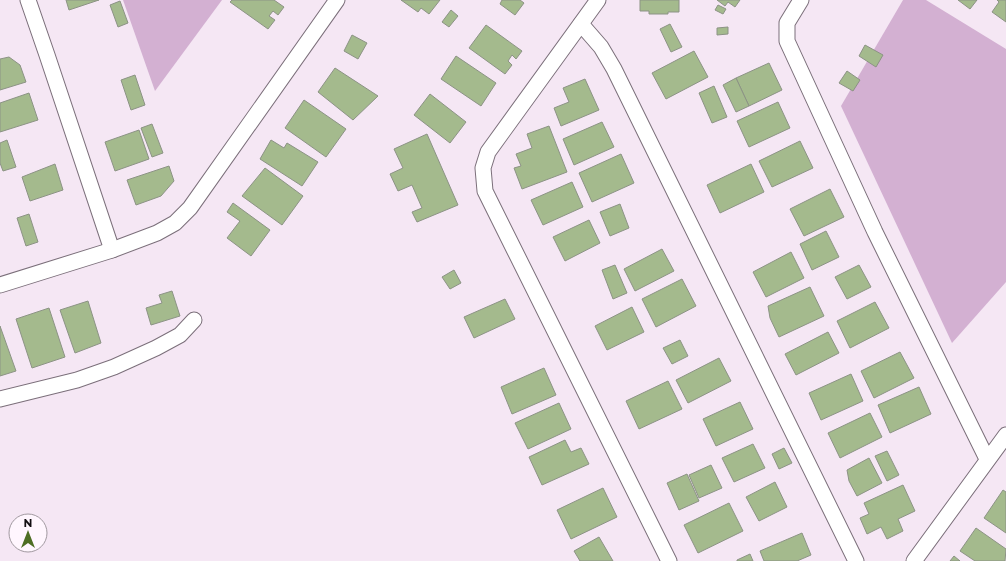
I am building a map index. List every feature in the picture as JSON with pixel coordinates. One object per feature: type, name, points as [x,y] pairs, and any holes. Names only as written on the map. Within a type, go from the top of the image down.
[{"type":"street","points":[[28,0],[112,250]]},
{"type":"street","points":[[0,285],[112,250],[157,233],[175,223],[190,208],[336,0]]},
{"type":"street","points":[[598,0],[488,152],[483,168],[485,192],[668,561]]},
{"type":"street","points":[[801,0],[787,23],[787,41],[875,232],[987,459]]},
{"type":"street","points":[[581,24],[601,47],[614,69],[856,561]]},
{"type":"street","points":[[0,399],[77,380],[114,367],[156,348],[180,335],[194,320]]},
{"type":"street","points":[[914,561],[1006,435]]},
{"type":"shaded area","points":[[123,0],[222,0],[155,91]]},
{"type":"shaded area","points":[[903,0],[926,0],[1006,49],[1006,282],[952,343],[841,106]]},
{"type":"building","points":[[66,0],[99,0],[69,10]]},
{"type":"building","points":[[232,0],[274,0],[284,7],[278,15],[273,11],[269,16],[275,20],[268,29],[230,2]]},
{"type":"building","points":[[401,0],[440,0],[429,14],[421,8],[418,12]]},
{"type":"building","points":[[502,0],[520,0],[524,3],[515,15],[500,4]]},
{"type":"building","points":[[640,0],[679,0],[679,12],[668,12],[668,14],[649,14],[649,11],[640,11]]},
{"type":"building","points":[[717,0],[740,0],[735,7],[728,2],[725,6]]},
{"type":"building","points":[[958,0],[977,0],[970,9]]},
{"type":"building","points":[[997,0],[1006,0],[1006,22],[992,12],[999,2]]},
{"type":"building","points":[[120,1],[128,23],[118,27],[110,5]]},
{"type":"building","points":[[718,5],[726,9],[723,14],[715,10]]},
{"type":"building","points":[[451,10],[458,16],[449,27],[442,22]]},
{"type":"building","points":[[670,24],[682,47],[671,52],[660,29]]},
{"type":"building","points":[[486,25],[522,51],[516,59],[512,55],[508,61],[512,65],[505,74],[469,48]]},
{"type":"building","points":[[728,27],[728,34],[717,35],[717,28]]},
{"type":"building","points":[[352,35],[367,43],[358,59],[344,51]]},
{"type":"building","points":[[865,45],[883,55],[876,67],[859,56]]},
{"type":"building","points":[[694,51],[708,77],[666,99],[652,73]]},
{"type":"building","points":[[456,56],[496,83],[481,106],[441,79]]},
{"type":"building","points":[[9,57],[20,65],[26,82],[0,90],[0,59]]},
{"type":"building","points":[[769,63],[782,90],[749,106],[736,78]]},
{"type":"building","points":[[335,68],[378,96],[353,120],[318,92]]},
{"type":"building","points":[[847,71],[860,80],[853,91],[839,83]]},
{"type":"building","points":[[135,75],[145,105],[131,110],[121,80]]},
{"type":"building","points":[[736,78],[749,106],[736,112],[723,85]]},
{"type":"building","points":[[585,79],[599,110],[561,126],[554,108],[569,102],[563,88]]},
{"type":"building","points":[[714,86],[727,117],[712,123],[699,93]]},
{"type":"building","points":[[29,93],[38,120],[0,132],[0,103]]},
{"type":"building","points":[[430,94],[466,122],[450,143],[414,115]]},
{"type":"building","points":[[304,100],[346,129],[326,157],[285,128]]},
{"type":"building","points":[[778,102],[790,128],[749,147],[737,121]]},
{"type":"building","points":[[602,122],[614,147],[574,165],[563,139]]},
{"type":"building","points":[[152,124],[163,153],[152,157],[141,128]]},
{"type":"building","points":[[549,126],[567,172],[522,189],[514,168],[521,166],[516,154],[532,148],[527,134]]},
{"type":"building","points":[[139,130],[149,159],[115,171],[105,142]]},
{"type":"building","points":[[427,134],[458,205],[417,222],[412,212],[422,208],[412,185],[398,191],[390,174],[403,168],[394,149]]},
{"type":"building","points":[[7,140],[16,167],[3,171],[0,163],[0,143]]},
{"type":"building","points":[[271,140],[284,148],[287,143],[318,162],[302,186],[260,159]]},
{"type":"building","points":[[800,141],[813,168],[772,187],[759,161]]},
{"type":"building","points":[[621,154],[634,183],[592,202],[579,173]]},
{"type":"building","points":[[55,164],[63,190],[30,201],[22,177]]},
{"type":"building","points":[[751,164],[764,192],[720,213],[707,185]]},
{"type":"building","points":[[169,166],[174,181],[161,196],[136,205],[127,180]]},
{"type":"building","points":[[265,168],[303,196],[282,225],[242,196]]},
{"type":"building","points":[[572,182],[583,207],[543,225],[531,200]]},
{"type":"building","points":[[830,189],[844,217],[804,236],[790,209]]},
{"type":"building","points":[[233,203],[270,230],[251,256],[227,238],[240,221],[227,212]]},
{"type":"building","points":[[620,204],[629,228],[610,236],[600,212]]},
{"type":"building","points":[[29,214],[38,242],[26,246],[17,218]]},
{"type":"building","points":[[589,220],[600,243],[565,261],[553,237]]},
{"type":"building","points":[[826,231],[839,257],[812,270],[800,244]]},
{"type":"building","points":[[662,249],[674,271],[635,291],[624,269]]},
{"type":"building","points":[[791,252],[804,278],[766,297],[753,272]]},
{"type":"building","points":[[615,265],[627,293],[613,299],[602,270]]},
{"type":"building","points":[[859,265],[871,287],[847,299],[835,277]]},
{"type":"building","points":[[454,270],[461,283],[450,289],[442,277]]},
{"type":"building","points":[[682,279],[696,306],[656,327],[642,299]]},
{"type":"building","points":[[810,287],[824,316],[779,337],[770,318],[768,306]]},
{"type":"building","points":[[172,291],[180,316],[151,325],[146,308],[162,303],[159,295]]},
{"type":"building","points":[[505,299],[515,319],[474,338],[464,317]]},
{"type":"building","points":[[88,301],[101,343],[75,353],[60,310]]},
{"type":"building","points":[[875,302],[889,328],[850,348],[837,321]]},
{"type":"building","points":[[632,307],[644,332],[607,350],[595,326]]},
{"type":"building","points":[[49,308],[65,357],[32,368],[16,319]]},
{"type":"building","points":[[0,326],[16,371],[0,376]]},
{"type":"building","points":[[828,332],[839,353],[796,375],[785,354]]},
{"type":"building","points":[[680,340],[688,356],[672,364],[663,348]]},
{"type":"building","points":[[900,352],[914,378],[874,398],[861,371]]},
{"type":"building","points":[[719,358],[731,381],[688,403],[676,380]]},
{"type":"building","points":[[544,368],[556,395],[512,414],[501,387]]},
{"type":"building","points":[[851,374],[863,401],[821,420],[809,393]]},
{"type":"building","points":[[668,381],[682,409],[639,429],[626,401]]},
{"type":"building","points":[[919,387],[931,414],[890,433],[878,405]]},
{"type":"building","points":[[740,402],[753,429],[716,446],[703,419]]},
{"type":"building","points":[[559,403],[571,429],[528,449],[515,423]]},
{"type":"building","points":[[870,413],[882,437],[840,458],[828,433]]},
{"type":"building","points":[[565,440],[571,452],[581,448],[589,464],[542,485],[529,457]]},
{"type":"building","points":[[753,444],[765,468],[734,482],[722,458]]},
{"type":"building","points":[[784,448],[792,463],[779,469],[772,454]]},
{"type":"building","points":[[887,451],[899,475],[887,481],[875,456]]},
{"type":"building","points":[[869,458],[882,483],[857,496],[849,481],[847,470]]},
{"type":"building","points":[[711,465],[722,488],[699,498],[689,475]]},
{"type":"building","points":[[687,474],[699,501],[679,510],[667,483]]},
{"type":"building","points":[[775,482],[787,507],[759,521],[746,497]]},
{"type":"building","points":[[903,485],[915,511],[898,519],[903,531],[887,539],[881,527],[867,534],[860,518],[869,514],[864,503]]},
{"type":"building","points":[[603,488],[617,517],[571,539],[557,510]]},
{"type":"building","points":[[1003,490],[1006,492],[1006,533],[984,518]]},
{"type":"building","points":[[729,503],[743,531],[698,553],[684,525]]},
{"type":"building","points":[[976,528],[1006,549],[1005,561],[975,561],[960,551]]},
{"type":"building","points":[[802,533],[811,555],[797,561],[764,561],[760,551]]},
{"type":"building","points":[[599,537],[613,561],[580,561],[574,551]]},
{"type":"building","points":[[750,554],[753,561],[737,561],[737,560]]},
{"type":"building","points":[[954,556],[960,561],[950,561]]}]
